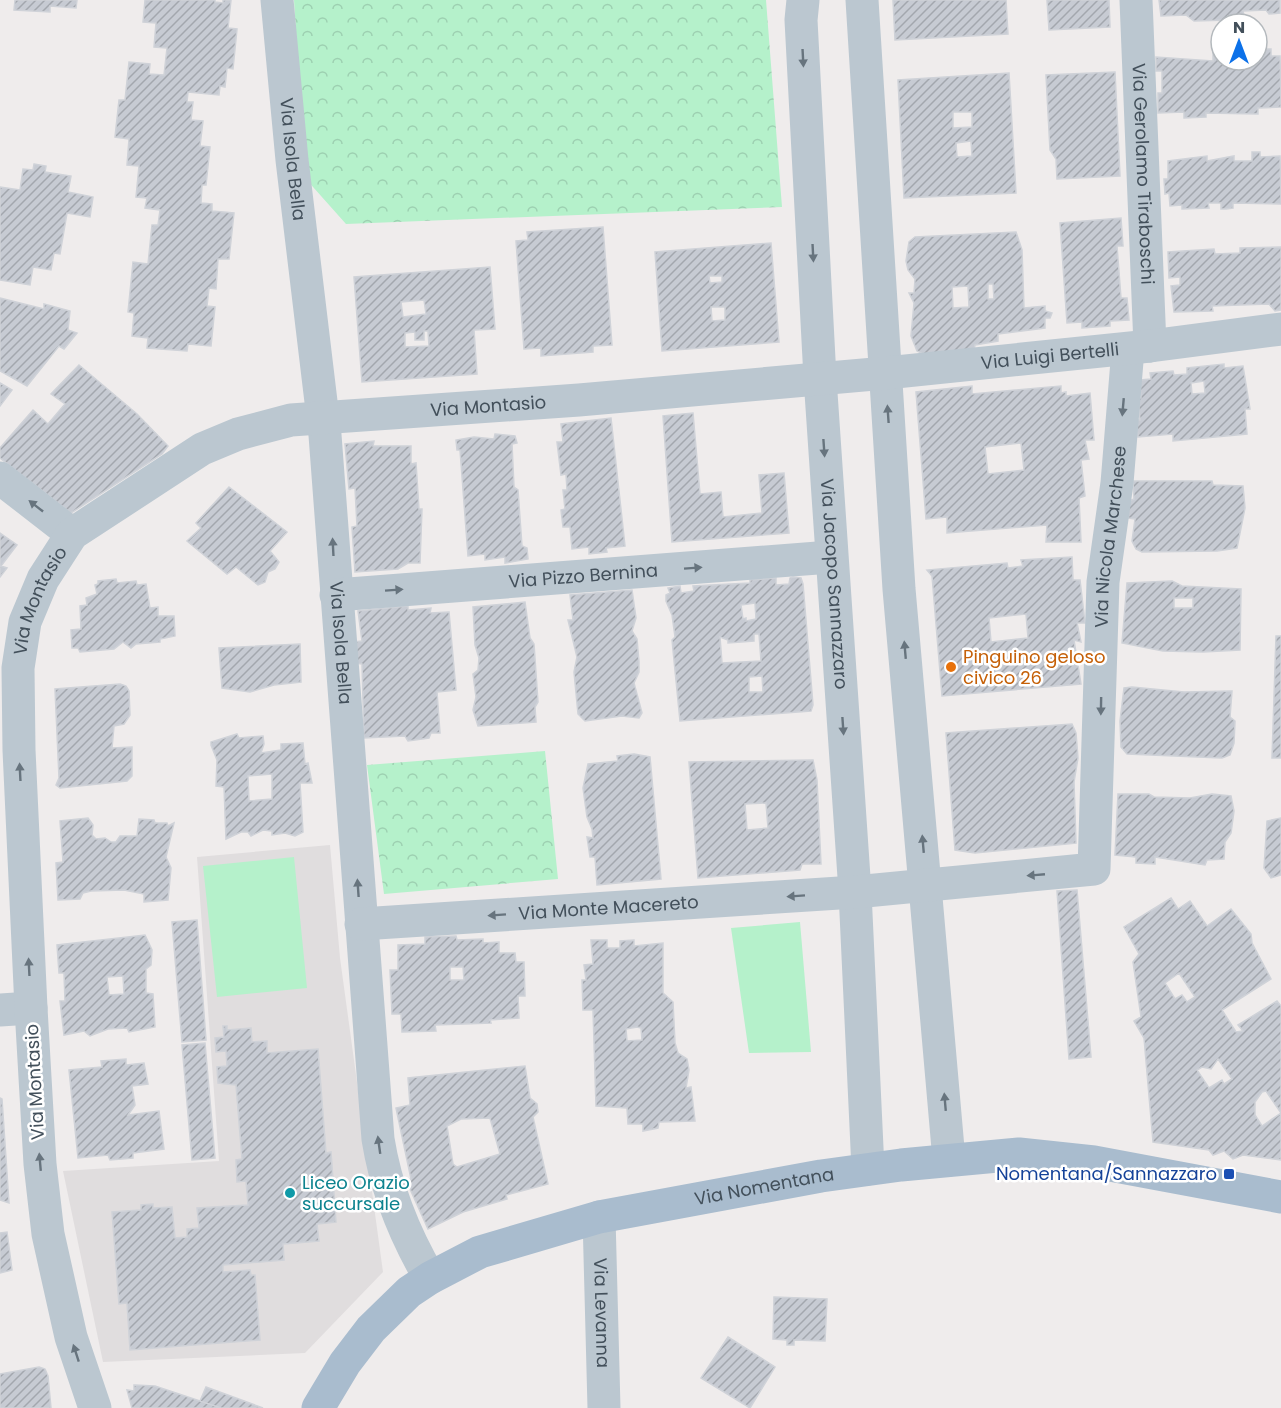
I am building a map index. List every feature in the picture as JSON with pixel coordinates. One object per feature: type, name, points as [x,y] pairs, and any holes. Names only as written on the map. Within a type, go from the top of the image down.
[{"type":"main road","name":"Via Nomentana","points":[[318,1408],[339,1371],[371,1329],[409,1292],[430,1278],[480,1252],[599,1217],[868,1169],[950,1160],[1040,1154],[1281,1197]]},
{"type":"street","name":"Via Isola Bella","points":[[277,0],[292,160],[323,417],[361,924],[382,1163],[398,1216],[430,1278]]},
{"type":"street","name":"Via Jacopo Sannazzaro","points":[[803,0],[801,20],[819,378],[855,892],[868,1169]]},
{"type":"street","points":[[862,0],[899,589],[950,1160]]},
{"type":"street","name":"Via Gerolamo Tiraboschi","points":[[1136,0],[1139,347]]},
{"type":"street","name":"Via Luigi Bertelli","points":[[819,378],[1139,347],[1281,329]]},
{"type":"street","name":"Via Nicola Marchese","points":[[1094,869],[1103,582],[1139,347]]},
{"type":"street","name":"Via Montasio","points":[[95,1408],[71,1337],[48,1234],[40,1164],[15,1009],[20,646],[25,622],[35,595],[72,534],[202,449],[262,426],[323,417],[579,400],[819,378]]},
{"type":"street","points":[[0,478],[72,534]]},
{"type":"street","name":"Via Pizzo Bernina","points":[[336,595],[831,556]]},
{"type":"street","name":"Via Monte Macereto","points":[[361,924],[855,892],[1094,869]]},
{"type":"street","name":"Via Levanna","points":[[599,1217],[604,1408]]},
{"type":"shaded area","points":[[330,845],[340,958],[383,1272],[305,1353],[103,1362],[63,1171],[219,1161],[197,857]]},
{"type":"green space","points":[[294,0],[766,0],[782,207],[346,224],[305,178]]},
{"type":"green space","points":[[545,751],[558,879],[384,894],[367,765]]},
{"type":"green space","points":[[294,857],[307,988],[217,997],[203,866]]},
{"type":"green space","points":[[800,922],[811,1052],[749,1053],[731,928]]},
{"type":"building","points":[[15,0],[77,0],[76,8],[50,6],[50,12],[14,10]]},
{"type":"building","points":[[145,0],[215,0],[215,2],[223,3],[223,0],[231,0],[228,28],[237,29],[233,69],[227,68],[225,87],[220,86],[219,95],[188,92],[187,102],[193,102],[191,120],[203,121],[200,146],[210,147],[206,185],[202,185],[201,203],[212,204],[212,211],[234,213],[229,259],[218,259],[216,289],[209,288],[207,306],[215,307],[211,346],[188,344],[187,351],[147,348],[148,338],[132,336],[134,313],[128,312],[133,262],[148,264],[152,225],[158,225],[160,210],[145,208],[147,198],[136,197],[139,166],[127,165],[129,139],[115,137],[119,100],[125,100],[129,62],[150,64],[149,74],[164,75],[167,48],[154,47],[156,23],[143,22]]},
{"type":"building","points":[[893,0],[1006,0],[1008,34],[895,40]]},
{"type":"building","points":[[1047,0],[1109,0],[1110,27],[1049,30]]},
{"type":"building","points":[[1159,0],[1280,0],[1280,13],[1269,14],[1266,10],[1209,12],[1209,21],[1194,21],[1186,15],[1161,16]]},
{"type":"building","points":[[1269,49],[1271,49],[1271,56],[1280,56],[1281,107],[1258,108],[1258,114],[1206,113],[1206,117],[1184,118],[1184,112],[1158,113],[1158,93],[1162,93],[1162,71],[1156,71],[1156,57],[1209,61],[1209,72],[1269,72]]},
{"type":"building","points":[[1115,72],[1120,176],[1057,179],[1056,159],[1050,150],[1046,75]]},
{"type":"building","points":[[1009,73],[1016,193],[904,198],[898,80]],"holes":[[[953,112],[972,112],[972,127],[953,128]],[[971,141],[972,156],[957,157],[956,143]]]},
{"type":"building","points":[[1252,152],[1260,152],[1260,157],[1280,156],[1281,204],[1233,203],[1233,208],[1226,209],[1221,209],[1221,203],[1208,203],[1209,208],[1182,209],[1182,205],[1170,206],[1169,193],[1165,194],[1164,179],[1168,179],[1168,161],[1207,156],[1207,161],[1234,156],[1234,161],[1252,161]]},
{"type":"building","points":[[34,164],[46,166],[45,172],[71,176],[68,192],[93,197],[90,217],[67,213],[60,254],[54,253],[51,270],[33,267],[30,285],[0,280],[0,187],[20,190],[23,169],[33,170]]},
{"type":"building","points":[[1121,218],[1123,246],[1117,246],[1121,298],[1127,298],[1129,320],[1110,321],[1110,326],[1082,328],[1082,322],[1067,323],[1060,223]]},
{"type":"building","points":[[603,227],[612,345],[593,346],[593,352],[541,356],[541,348],[524,349],[516,241],[528,240],[527,232]]},
{"type":"building","points":[[1016,232],[1022,250],[1024,308],[1045,306],[1045,311],[1052,313],[1050,318],[1045,318],[1045,328],[998,334],[998,341],[975,345],[974,350],[927,356],[917,351],[911,336],[914,303],[909,293],[914,293],[915,279],[908,270],[906,261],[909,242],[915,237]],"holes":[[[988,284],[993,284],[994,299],[988,299]],[[968,286],[969,307],[953,308],[952,287]]]},
{"type":"building","points":[[771,243],[779,342],[662,351],[655,252]],"holes":[[[709,276],[722,276],[722,282],[710,283]],[[711,307],[725,307],[725,320],[712,321]]]},
{"type":"building","points":[[1281,247],[1281,310],[1275,311],[1269,304],[1212,306],[1213,311],[1174,312],[1171,286],[1180,285],[1180,277],[1169,278],[1168,252],[1214,249],[1215,254],[1240,253],[1240,248]]},
{"type":"building","points":[[490,267],[495,329],[474,330],[477,374],[362,382],[354,277]],"holes":[[[424,300],[426,314],[403,317],[401,302]],[[424,331],[428,331],[429,346],[405,347],[405,333],[415,332],[415,340],[424,340]]]},
{"type":"building","points":[[0,298],[44,309],[44,304],[70,311],[68,330],[77,333],[64,349],[59,346],[27,386],[0,371]]},
{"type":"building","points":[[1224,364],[1224,368],[1243,366],[1250,409],[1245,409],[1247,434],[1173,441],[1173,434],[1138,437],[1136,420],[1140,420],[1138,398],[1141,398],[1140,380],[1151,379],[1150,373],[1173,371],[1174,375],[1187,374],[1187,368]],"holes":[[[1204,381],[1205,393],[1192,394],[1191,383]]]},
{"type":"building","points":[[79,365],[137,414],[168,446],[162,454],[71,513],[0,458],[0,448],[33,410],[48,424],[65,404],[51,394]]},
{"type":"building","points":[[0,383],[12,390],[0,406]]},
{"type":"building","points":[[972,386],[972,394],[1061,386],[1061,393],[1066,392],[1066,396],[1090,393],[1094,440],[1085,440],[1089,459],[1081,460],[1085,496],[1079,498],[1081,542],[1046,542],[1047,525],[947,533],[947,517],[926,519],[916,392]],"holes":[[[1021,443],[1024,470],[988,474],[985,447]]]},
{"type":"building","points":[[693,413],[700,494],[721,492],[723,517],[762,513],[759,475],[784,473],[789,533],[672,542],[663,416]]},
{"type":"building","points":[[611,418],[625,546],[606,548],[607,552],[589,554],[589,547],[572,549],[570,527],[563,527],[561,510],[565,509],[563,490],[567,490],[566,474],[561,475],[557,442],[563,442],[561,424]]},
{"type":"building","points":[[495,434],[515,436],[517,443],[512,444],[514,487],[518,490],[522,546],[527,548],[528,559],[505,563],[505,557],[485,560],[485,554],[468,556],[460,450],[457,450],[456,440],[474,437],[494,439]]},
{"type":"building","points":[[374,441],[373,446],[411,446],[411,464],[416,463],[419,509],[422,509],[420,563],[408,563],[398,569],[355,572],[352,527],[357,526],[355,488],[349,489],[345,444]]},
{"type":"building","points":[[1133,481],[1212,481],[1213,485],[1243,486],[1245,508],[1237,548],[1217,551],[1142,552],[1136,549],[1132,541],[1135,519],[1128,518],[1129,501],[1134,499]]},
{"type":"building","points":[[229,487],[287,532],[270,551],[279,562],[275,569],[268,572],[265,582],[258,585],[236,567],[227,574],[187,541],[201,528],[196,523]]},
{"type":"building","points":[[0,533],[17,545],[1,566],[7,568],[0,577]]},
{"type":"building","points":[[1072,557],[1073,580],[1080,580],[1085,623],[1077,623],[1081,642],[1074,640],[1081,684],[942,696],[932,576],[927,570],[1007,563],[1008,568],[1023,566],[1021,560]],"holes":[[[1026,614],[1028,638],[991,642],[989,618]]]},
{"type":"building","points":[[793,577],[801,578],[813,705],[811,711],[680,721],[672,640],[675,637],[672,615],[666,601],[666,595],[670,593],[668,588],[680,586],[681,593],[694,591],[693,586],[750,583],[750,580],[776,578],[776,585],[789,584],[790,578]],"holes":[[[755,603],[756,619],[746,621],[746,618],[743,619],[741,605]],[[754,634],[759,634],[761,661],[722,663],[720,637],[728,640],[728,643],[754,641]],[[762,676],[763,692],[749,692],[749,677]]]},
{"type":"building","points":[[116,579],[117,583],[136,581],[137,585],[146,584],[150,608],[158,607],[158,616],[174,616],[175,636],[160,639],[160,642],[136,644],[131,648],[123,642],[114,649],[80,652],[78,648],[72,648],[71,630],[81,629],[80,606],[87,605],[86,598],[97,594],[95,585],[98,581]]},
{"type":"building","points":[[1172,581],[1182,586],[1241,589],[1240,650],[1163,651],[1122,643],[1127,583]],"holes":[[[1174,598],[1193,598],[1193,608],[1174,608]]]},
{"type":"building","points":[[632,590],[636,618],[632,631],[637,639],[639,662],[639,672],[634,683],[642,713],[639,718],[622,716],[585,721],[578,714],[574,672],[577,657],[568,620],[573,620],[570,595]]},
{"type":"building","points":[[525,602],[530,638],[534,644],[538,702],[535,707],[536,722],[478,726],[473,710],[476,697],[473,674],[478,670],[479,658],[475,645],[473,607]]},
{"type":"building","points":[[408,606],[408,610],[431,608],[430,613],[449,612],[456,690],[437,692],[440,733],[431,733],[429,738],[408,741],[405,736],[364,738],[362,664],[356,663],[354,642],[362,641],[358,611]]},
{"type":"building","points":[[1276,636],[1281,636],[1281,758],[1272,758]]},
{"type":"building","points":[[300,644],[301,682],[274,685],[250,692],[222,688],[219,648]]},
{"type":"building","points":[[120,684],[126,686],[129,691],[130,715],[124,724],[114,726],[112,748],[132,747],[132,776],[127,781],[60,788],[56,785],[59,778],[55,689]]},
{"type":"building","points":[[1124,688],[1184,692],[1232,691],[1230,717],[1235,721],[1234,743],[1230,755],[1222,758],[1127,754],[1121,747],[1120,721]]},
{"type":"building","points":[[1072,724],[1076,733],[1078,758],[1074,782],[1076,843],[975,853],[955,850],[946,733]]},
{"type":"building","points":[[237,734],[239,738],[263,736],[264,744],[261,753],[281,750],[281,744],[303,743],[305,764],[308,763],[312,783],[300,783],[303,832],[295,836],[285,833],[272,835],[272,831],[263,830],[251,836],[248,832],[241,832],[226,839],[224,787],[216,786],[217,760],[211,742]],"holes":[[[272,774],[272,799],[249,801],[248,776]]]},
{"type":"building","points":[[634,754],[650,757],[661,879],[597,885],[595,857],[590,857],[587,837],[593,838],[592,829],[587,817],[583,788],[588,764],[618,761],[617,756]]},
{"type":"building","points":[[813,760],[817,780],[821,864],[802,864],[800,870],[698,878],[689,762]],"holes":[[[766,803],[768,828],[747,830],[745,804]]]},
{"type":"building","points":[[1118,794],[1190,798],[1212,794],[1231,796],[1234,811],[1231,833],[1225,842],[1224,859],[1207,860],[1205,865],[1155,857],[1155,864],[1136,863],[1136,857],[1115,855]]},
{"type":"building","points":[[88,818],[93,825],[92,835],[96,839],[105,838],[111,842],[116,842],[120,836],[137,836],[139,819],[167,823],[168,826],[174,823],[166,857],[171,868],[168,900],[144,902],[144,894],[124,890],[91,891],[83,893],[80,899],[58,900],[56,863],[63,862],[60,821]]},
{"type":"building","points":[[1281,818],[1281,875],[1271,878],[1264,868],[1267,821]]},
{"type":"building","points":[[1077,890],[1091,1057],[1069,1059],[1057,891]]},
{"type":"building","points":[[1171,898],[1178,909],[1190,901],[1207,926],[1231,909],[1251,934],[1252,943],[1271,979],[1222,1010],[1236,1032],[1243,1031],[1238,1025],[1277,1001],[1281,1006],[1281,1113],[1281,1160],[1243,1155],[1233,1159],[1224,1151],[1213,1155],[1209,1150],[1153,1142],[1144,1038],[1134,1021],[1141,1017],[1133,962],[1139,954],[1124,927]],"holes":[[[1179,973],[1195,997],[1187,1002],[1182,995],[1175,999],[1165,983]],[[1218,1059],[1232,1079],[1224,1084],[1222,1080],[1209,1088],[1197,1070],[1202,1067],[1211,1069]],[[1266,1091],[1281,1113],[1262,1126],[1255,1115],[1255,1102],[1262,1092]]]},
{"type":"building","points":[[197,920],[206,1040],[182,1042],[172,922]]},
{"type":"building","points":[[145,935],[152,950],[151,965],[146,969],[146,993],[153,994],[155,1027],[129,1032],[127,1028],[108,1029],[90,1036],[84,1031],[64,1035],[60,1001],[65,1001],[64,973],[59,973],[57,945]],"holes":[[[123,976],[124,994],[109,995],[107,977]]]},
{"type":"building","points":[[456,936],[457,940],[483,939],[483,943],[499,942],[499,953],[515,953],[516,962],[524,962],[525,996],[518,996],[519,1018],[490,1020],[491,1023],[435,1025],[436,1031],[402,1032],[401,1014],[392,1014],[390,970],[398,970],[398,945],[425,944],[425,937]],"holes":[[[450,967],[463,967],[464,980],[450,980]]]},
{"type":"building","points":[[591,940],[607,940],[607,948],[620,948],[620,941],[634,940],[634,946],[663,943],[663,993],[673,1002],[675,1043],[678,1053],[687,1059],[689,1070],[686,1088],[691,1087],[695,1121],[659,1122],[658,1128],[643,1131],[643,1124],[628,1124],[627,1108],[596,1106],[593,1010],[583,1010],[582,980],[586,980],[584,965],[593,964]],"holes":[[[641,1028],[642,1040],[627,1041],[626,1029]]]},
{"type":"building","name":"Liceo Orazio succursale","points":[[223,1026],[227,1026],[227,1030],[251,1028],[252,1042],[267,1041],[267,1053],[318,1049],[326,1153],[331,1152],[336,1222],[317,1224],[319,1241],[283,1244],[284,1260],[223,1265],[223,1272],[250,1270],[251,1275],[255,1275],[260,1340],[130,1350],[127,1303],[119,1304],[112,1212],[141,1210],[141,1205],[153,1204],[153,1208],[172,1207],[175,1238],[187,1237],[187,1229],[199,1228],[197,1208],[248,1205],[246,1181],[237,1182],[236,1160],[242,1159],[236,1085],[218,1083],[217,1067],[227,1066],[226,1051],[216,1052],[215,1038],[224,1037]]},
{"type":"building","points":[[205,1043],[215,1158],[192,1160],[182,1045]]},
{"type":"building","points":[[126,1059],[126,1065],[144,1063],[148,1084],[132,1086],[135,1105],[128,1115],[159,1111],[164,1149],[133,1153],[133,1158],[110,1160],[108,1155],[78,1158],[69,1070],[102,1067],[101,1061]]},
{"type":"building","points":[[525,1066],[530,1098],[537,1104],[538,1112],[533,1117],[548,1184],[506,1195],[507,1199],[463,1212],[428,1229],[406,1180],[411,1179],[396,1108],[410,1105],[408,1078]],"holes":[[[490,1118],[500,1154],[457,1167],[453,1164],[447,1126],[461,1119]]]},
{"type":"building","points":[[0,1098],[2,1099],[9,1203],[0,1200]]},
{"type":"building","points":[[7,1232],[12,1270],[0,1273],[0,1233]]},
{"type":"building","points":[[774,1297],[827,1299],[825,1341],[794,1340],[794,1345],[787,1345],[787,1340],[773,1339]]},
{"type":"building","points":[[728,1337],[775,1367],[750,1408],[701,1378]]},
{"type":"building","points":[[39,1367],[45,1369],[48,1376],[51,1408],[0,1408],[0,1374]]},
{"type":"building","points":[[134,1385],[155,1386],[221,1408],[132,1408],[127,1390],[134,1391]]},
{"type":"building","points":[[206,1387],[263,1408],[221,1408],[200,1401]]},
{"type":"place","name":"Pinguino geloso civico 26","points":[[951,667]]},
{"type":"place","name":"Nomentana/Sannazzaro","points":[[1229,1174]]},
{"type":"place","name":"Liceo Orazio succursale","points":[[290,1193]]}]
